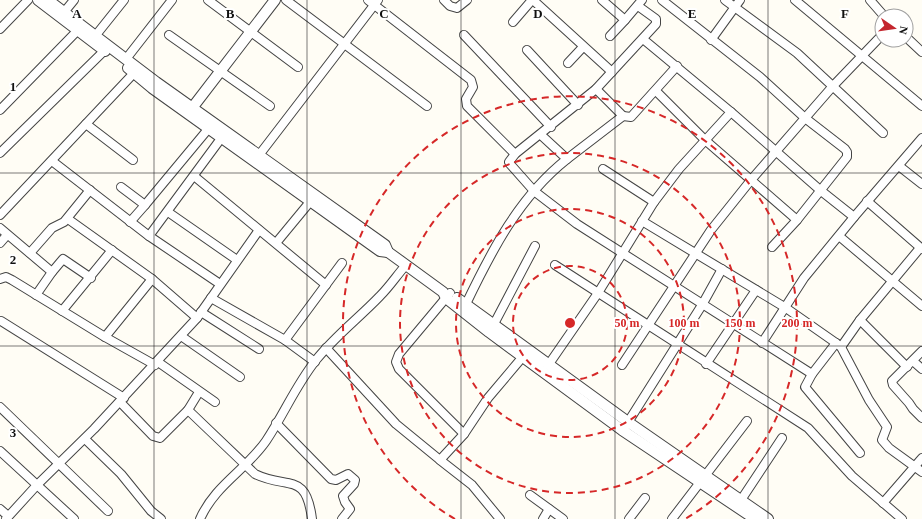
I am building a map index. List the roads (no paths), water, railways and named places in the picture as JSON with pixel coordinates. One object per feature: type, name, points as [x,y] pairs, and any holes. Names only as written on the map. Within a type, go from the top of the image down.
[{"type":"street","points":[[0,29],[28,0]]},
{"type":"street","points":[[38,0],[134,73],[224,134],[314,198],[385,245],[388,252],[526,353],[622,430],[683,466],[753,516],[768,519]]},
{"type":"street","points":[[48,0],[96,35],[209,128],[224,134]]},
{"type":"street","points":[[65,11],[74,0]]},
{"type":"street","points":[[96,35],[124,0]]},
{"type":"street","points":[[126,59],[172,0]]},
{"type":"street","points":[[208,0],[298,67]]},
{"type":"street","points":[[190,111],[275,0]]},
{"type":"street","points":[[286,0],[427,106]]},
{"type":"street","points":[[444,0],[450,6],[457,8],[466,0]]},
{"type":"street","points":[[513,22],[533,0],[612,72]]},
{"type":"street","points":[[602,0],[625,20]]},
{"type":"street","points":[[662,0],[760,77],[847,152],[846,159],[797,220],[772,247]]},
{"type":"street","points":[[725,0],[797,53],[883,133]]},
{"type":"street","points":[[711,40],[740,0]]},
{"type":"street","points":[[795,0],[863,55],[922,106]]},
{"type":"street","points":[[870,0],[877,8]]},
{"type":"street","points":[[257,158],[373,2],[471,80],[473,87],[466,99],[467,106],[515,154]]},
{"type":"street","points":[[610,36],[640,3],[657,21],[643,39],[596,89],[551,127],[515,154],[509,162],[510,164],[534,191],[577,224],[624,253],[762,344],[812,374]]},
{"type":"street","points":[[0,110],[78,30]]},
{"type":"street","points":[[169,35],[270,106]]},
{"type":"street","points":[[464,35],[551,127]]},
{"type":"street","points":[[643,39],[731,112],[776,153],[854,217]]},
{"type":"street","points":[[622,365],[711,230],[751,180],[833,86],[874,43]]},
{"type":"street","points":[[914,44],[922,52]]},
{"type":"street","points":[[568,63],[583,47]]},
{"type":"street","points":[[0,153],[105,50]]},
{"type":"street","points":[[527,50],[578,105]]},
{"type":"street","points":[[596,89],[623,116],[631,117],[677,66]]},
{"type":"street","points":[[0,215],[134,73]]},
{"type":"street","points":[[656,91],[706,140],[797,220]]},
{"type":"street","points":[[549,364],[624,253],[654,202],[679,169],[731,112]]},
{"type":"street","points":[[466,304],[490,254],[510,220],[534,191],[552,171],[623,116]]},
{"type":"street","points":[[86,124],[133,160]]},
{"type":"street","points":[[130,222],[209,128]]},
{"type":"street","points":[[149,236],[224,134]]},
{"type":"street","points":[[541,135],[567,160]]},
{"type":"street","points":[[762,344],[804,278],[922,138]]},
{"type":"street","points":[[52,161],[149,236],[220,284]]},
{"type":"street","points":[[898,166],[922,184]]},
{"type":"street","points":[[603,169],[654,202]]},
{"type":"street","points":[[194,176],[326,285]]},
{"type":"street","points":[[121,187],[145,205]]},
{"type":"street","points":[[30,253],[52,228],[68,218],[90,190]]},
{"type":"street","points":[[276,243],[314,198]]},
{"type":"street","points":[[860,453],[805,387],[812,374],[921,248],[868,202]]},
{"type":"street","points":[[168,212],[237,260]]},
{"type":"street","points":[[68,218],[199,315],[259,349]]},
{"type":"street","points":[[642,221],[786,308],[838,345],[869,400],[887,427],[882,440],[889,448],[919,469]]},
{"type":"street","points":[[0,228],[52,272]]},
{"type":"street","points":[[0,509],[7,518],[37,484],[85,439],[157,363],[199,315],[259,230]]},
{"type":"street","points":[[0,243],[7,235]]},
{"type":"street","points":[[839,236],[922,306]]},
{"type":"street","points":[[494,324],[535,246]]},
{"type":"street","points":[[62,311],[91,278],[112,250]]},
{"type":"street","points":[[36,295],[63,259],[91,278]]},
{"type":"street","points":[[285,340],[342,264]]},
{"type":"street","points":[[200,519],[211,498],[245,465],[266,441],[295,390],[326,348],[381,295],[406,265]]},
{"type":"street","points":[[554,265],[706,364],[808,428],[852,476],[902,519]]},
{"type":"street","points":[[622,430],[702,305],[722,269]]},
{"type":"street","points":[[0,279],[6,277],[105,337],[157,363],[215,402]]},
{"type":"street","points":[[105,337],[152,279]]},
{"type":"street","points":[[706,364],[756,290]]},
{"type":"street","points":[[446,294],[466,304],[494,324],[526,353],[549,364],[628,422],[683,466]]},
{"type":"street","points":[[446,294],[399,354],[396,362],[399,369],[464,434]]},
{"type":"street","points":[[211,298],[285,340],[315,362]]},
{"type":"street","points":[[860,320],[910,364],[922,369]]},
{"type":"street","points":[[1,321],[122,400],[153,436],[158,438],[162,438],[188,410],[199,392]]},
{"type":"street","points":[[181,336],[240,377]]},
{"type":"street","points":[[326,348],[396,424],[472,485],[500,519]]},
{"type":"street","points":[[922,352],[893,379],[892,384],[922,418]]},
{"type":"street","points":[[440,460],[464,434],[488,398],[526,353]]},
{"type":"street","points":[[0,407],[108,511]]},
{"type":"street","points":[[188,410],[245,465],[261,477],[294,483],[300,488],[309,501],[312,519]]},
{"type":"street","points":[[672,519],[747,421]]},
{"type":"street","points":[[276,423],[331,480],[336,480],[348,474],[355,480],[354,484],[344,496],[344,502],[350,509],[342,519]]},
{"type":"street","points":[[741,500],[782,438]]},
{"type":"street","points":[[85,439],[121,474],[151,511],[161,519]]},
{"type":"street","points":[[0,451],[74,519]]},
{"type":"street","points":[[883,503],[919,469],[922,458]]},
{"type":"street","points":[[702,479],[741,500],[753,516]]},
{"type":"street","points":[[530,495],[562,519]]},
{"type":"street","points":[[630,519],[645,498]]},
{"type":"street","points":[[543,519],[549,509]]}]
